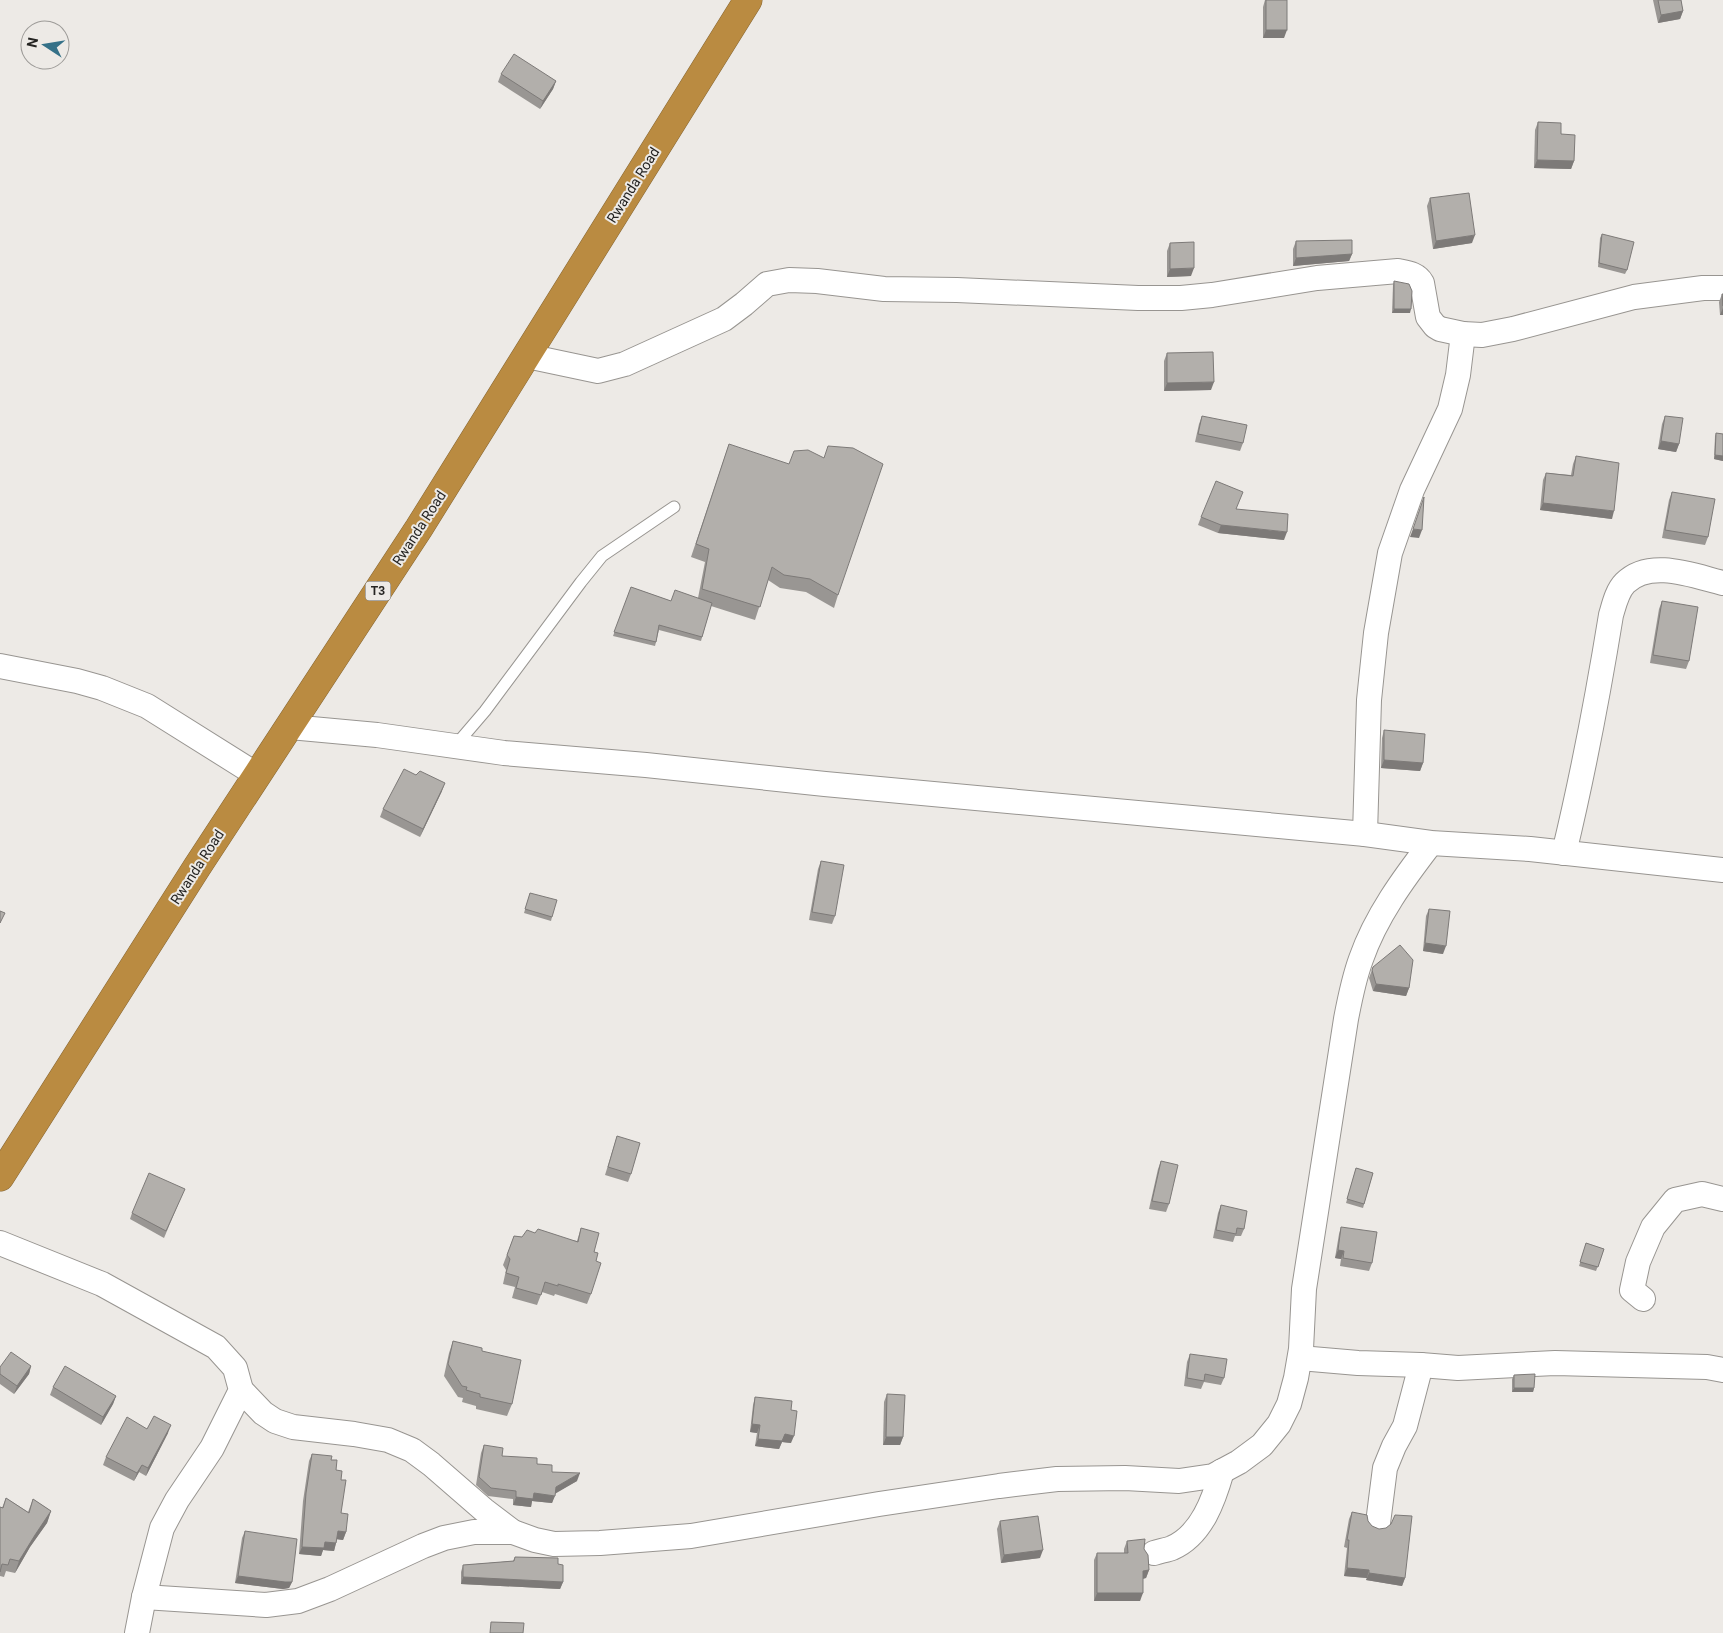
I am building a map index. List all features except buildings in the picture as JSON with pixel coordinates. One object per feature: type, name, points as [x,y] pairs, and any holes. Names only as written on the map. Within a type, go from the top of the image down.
[{"type":"highway","name":"Rwanda Road","points":[[0,1177],[197,867],[419,528],[748,0]]},
{"type":"street","points":[[527,356],[598,371],[625,364],[724,318],[744,304],[766,284],[789,280],[817,281],[884,289],[1172,298],[1212,295],[1317,278],[1398,272],[1409,273],[1420,278],[1428,318],[1435,326],[1440,329],[1463,334],[1482,335],[1513,329],[1634,297],[1703,288],[1723,288]]},
{"type":"street","points":[[1365,834],[1369,700],[1376,633],[1390,553],[1412,490],[1450,409],[1458,375],[1463,334]]},
{"type":"street","points":[[1564,853],[1581,782],[1611,615],[1616,598],[1625,583],[1638,574],[1652,570],[1674,571],[1723,583]]},
{"type":"street","points":[[0,666],[77,681],[102,688],[147,706],[257,776]]},
{"type":"street","points":[[290,727],[377,735],[504,753],[1365,834],[1431,843],[1530,849],[1723,870]]},
{"type":"street","points":[[0,1243],[102,1284],[216,1347],[234,1368],[241,1390],[263,1413],[275,1421],[293,1427],[388,1440],[412,1450],[513,1532],[554,1544],[600,1543],[691,1536],[999,1486],[1057,1479],[1125,1478],[1179,1481],[1213,1476],[1239,1462],[1262,1445],[1279,1424],[1289,1404],[1300,1358],[1304,1289],[1346,1019],[1354,979],[1371,936],[1392,897],[1431,843]]},
{"type":"street","points":[[1643,1299],[1632,1290],[1638,1262],[1653,1227],[1675,1200],[1702,1194],[1723,1199]]},
{"type":"street","points":[[1300,1358],[1458,1368],[1564,1364],[1707,1367],[1723,1370]]},
{"type":"street","points":[[1378,1523],[1385,1468],[1391,1451],[1405,1426],[1421,1365]]},
{"type":"street","points":[[137,1633],[144,1597],[162,1528],[212,1448],[241,1390]]},
{"type":"street","points":[[1154,1553],[1180,1544],[1196,1530],[1210,1504],[1222,1471]]},
{"type":"street","points":[[144,1597],[266,1605],[298,1601],[330,1589],[422,1546],[444,1538],[474,1532],[513,1532]]},
{"type":"lane","points":[[454,747],[485,711],[602,556],[674,507]]}]
